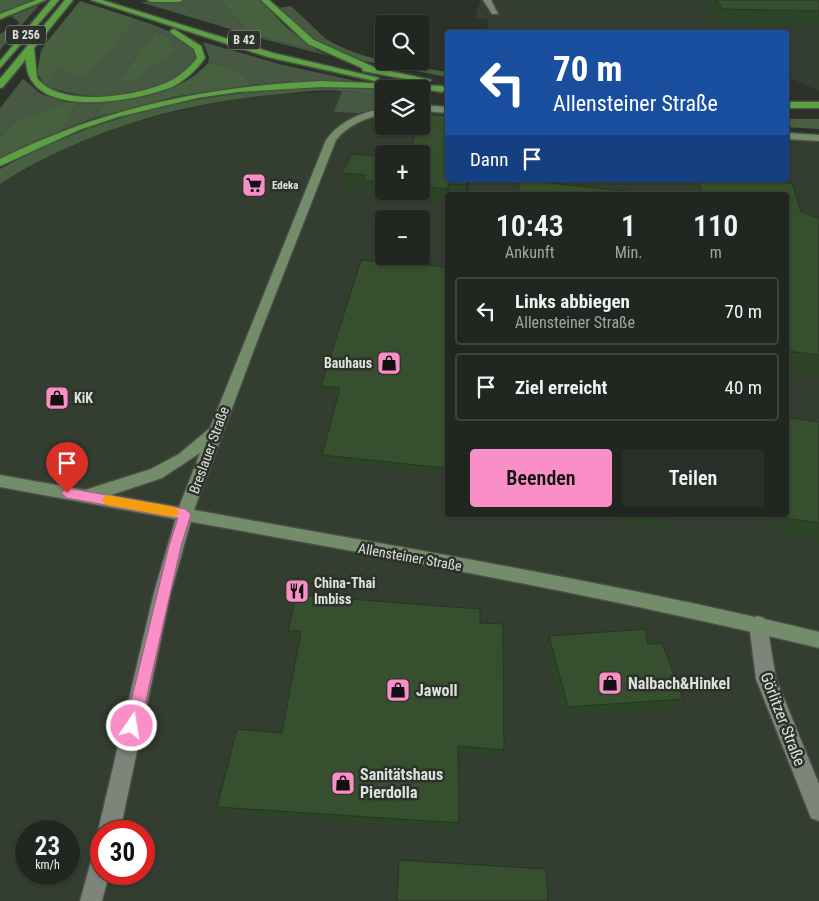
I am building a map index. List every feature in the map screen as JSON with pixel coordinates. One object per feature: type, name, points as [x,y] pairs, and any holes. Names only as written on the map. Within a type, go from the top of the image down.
[{"type":"highway","name":"B 256","points":[[0,85],[69,0]]},
{"type":"highway","name":"B 42","points":[[95,0],[158,21],[303,63],[445,87]]},
{"type":"highway","name":"B 42","points":[[116,0],[244,40],[309,57],[445,87]]},
{"type":"highway","points":[[151,0],[179,0]]},
{"type":"highway","points":[[266,0],[311,42],[374,71]]},
{"type":"highway","points":[[0,17],[40,1]]},
{"type":"highway","name":"B 256","points":[[0,66],[54,2]]},
{"type":"highway","points":[[30,48],[31,76],[38,85],[46,90],[64,96],[88,98],[136,95],[180,80],[194,70],[201,58],[200,52],[193,43],[158,21]]},
{"type":"highway","points":[[0,163],[36,145],[107,118],[197,96],[260,87],[323,84],[445,87]]},
{"type":"highway","points":[[789,105],[819,105]]},
{"type":"highway","points":[[789,112],[819,112]]},
{"type":"street","points":[[488,0],[495,12]]},
{"type":"street","points":[[430,109],[445,110]]},
{"type":"street","name":"Breslauer Straße","points":[[111,820],[136,706],[175,546],[217,428],[331,140],[348,123],[375,114]]},
{"type":"street","points":[[789,136],[819,138]]},
{"type":"street","points":[[84,496],[140,481],[172,467],[194,452],[217,428]]},
{"type":"street","name":"Allensteiner Straße","points":[[0,481],[605,592],[758,624],[819,640]]},
{"type":"street","name":"Görlitzer Straße","points":[[758,624],[766,679],[819,810]]},
{"type":"street","points":[[91,901],[95,885]]},
{"type":"shaded area","points":[[214,0],[222,3],[251,34],[318,51],[329,56],[267,40],[140,2]]},
{"type":"shaded area","points":[[480,0],[819,0],[819,91],[789,77],[789,30],[486,30],[489,20],[475,18]]},
{"type":"shaded area","points":[[39,5],[0,50],[0,34],[20,23],[11,16]]},
{"type":"shaded area","points":[[291,6],[326,39],[314,41],[278,8]]},
{"type":"shaded area","points":[[133,18],[171,32],[189,44],[197,59],[184,74],[170,82],[153,89],[135,93],[97,96],[61,91],[45,85],[59,68],[132,22],[128,20]],"holes":[[[156,31],[172,39],[169,44],[177,48],[118,81]]]},
{"type":"shaded area","points":[[203,42],[279,64],[356,81],[293,81],[251,85],[238,71],[208,63],[209,57]]},
{"type":"shaded area","points":[[23,79],[41,94],[66,102],[16,120],[0,137],[0,108]]},
{"type":"shaded area","points":[[342,91],[335,112],[375,108],[375,135],[430,135],[430,105],[445,106],[445,182],[789,182],[789,133],[819,134],[819,901],[0,901],[0,184],[66,147],[129,123],[215,102],[257,96]]},
{"type":"shaded area","points":[[342,91],[375,95],[375,109],[359,113],[334,112]]},
{"type":"shaded area","points":[[105,102],[94,118],[62,130],[77,103]]},
{"type":"green space","points":[[0,0],[34,0],[0,14]]},
{"type":"green space","points":[[214,0],[260,0],[287,28],[318,51],[251,34],[222,3]]},
{"type":"green space","points":[[80,1],[133,18],[129,20],[133,22],[86,77],[59,68],[45,85],[37,73],[41,51]]},
{"type":"green space","points":[[156,31],[172,39],[169,44],[177,48],[133,81],[118,81]]},
{"type":"green space","points":[[326,39],[355,52],[375,58],[375,63],[353,59],[314,41]]},
{"type":"green space","points":[[208,63],[238,71],[251,85],[173,97],[94,118],[105,102],[133,99],[161,92],[186,81]]},
{"type":"green space","points":[[430,69],[445,72],[445,77],[410,70]]},
{"type":"green space","points":[[322,86],[375,89],[375,95],[335,90],[312,91],[245,98],[171,112],[100,134],[66,148],[0,184],[0,169],[39,149],[117,119],[156,108],[196,100],[278,89]]},
{"type":"green space","points":[[66,102],[77,103],[62,130],[0,159],[0,137],[16,120]]},
{"type":"green space","points":[[789,119],[819,119],[819,129],[789,127]]},
{"type":"building","points":[[716,0],[819,0],[819,11],[722,9]]},
{"type":"building","points":[[430,114],[445,116],[445,182],[467,182],[466,185],[449,184],[447,189],[430,187],[430,145],[412,145],[415,135],[430,135]]},
{"type":"building","points":[[352,154],[375,156],[375,181],[363,180],[366,175],[342,173]]},
{"type":"building","points":[[520,182],[540,182],[632,192],[518,192]]},
{"type":"building","points":[[699,182],[792,183],[801,212],[819,218],[819,355],[789,351],[789,192],[701,192]]},
{"type":"building","name":"Bauhaus","points":[[361,260],[375,261],[375,265],[445,267],[445,468],[322,455],[340,388],[321,386]]},
{"type":"building","points":[[789,417],[819,422],[819,523],[786,518],[789,517]]},
{"type":"building","name":"China-Thai Imbiss","points":[[288,578],[308,579],[305,595],[285,594]]},
{"type":"building","points":[[296,595],[480,609],[480,623],[503,624],[504,750],[458,746],[459,823],[217,807],[237,729],[282,733],[301,631],[288,631]]},
{"type":"building","name":"Nalbach&Hinkel","points":[[645,629],[648,644],[662,643],[683,699],[568,707],[549,636]]},
{"type":"building","points":[[399,860],[546,869],[548,901],[397,901]]},
{"type":"slow traffic","points":[[107,500],[174,512]]},
{"type":"place","name":"Edeka","points":[[254,185]]},
{"type":"place","name":"Bauhaus","points":[[389,363]]},
{"type":"place","name":"KiK","points":[[57,398]]},
{"type":"place","name":"China-Thai Imbiss","points":[[297,591]]},
{"type":"place","name":"Nalbach&Hinkel","points":[[610,683]]},
{"type":"place","name":"Jawoll","points":[[398,690]]},
{"type":"place","name":"Sanitätshaus Pierdolla","points":[[343,783]]},
{"type":"route","points":[[67,493],[185,514],[175,546],[132,726]]}]
